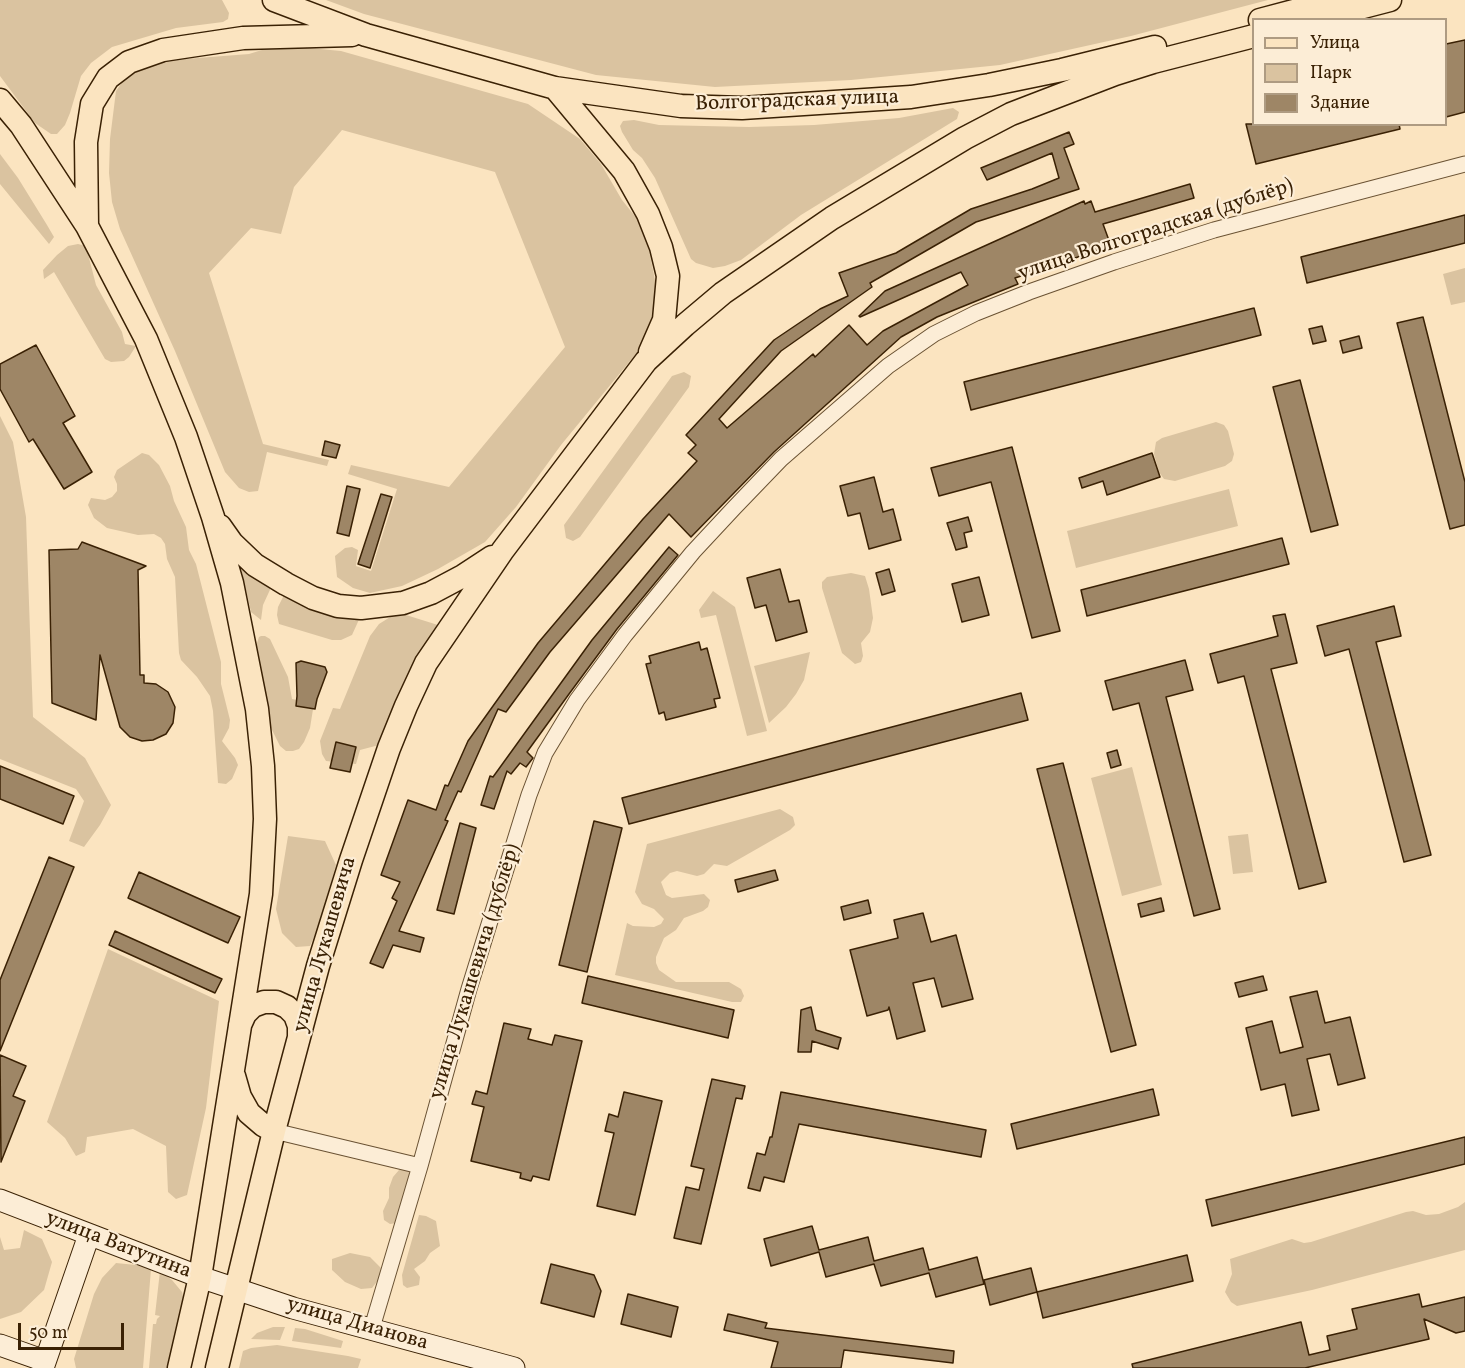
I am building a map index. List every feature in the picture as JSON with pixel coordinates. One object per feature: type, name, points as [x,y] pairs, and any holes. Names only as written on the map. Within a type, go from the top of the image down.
[{"type":"main road","name":"Волгоградская улица","points":[[274,0],[366,35],[555,88],[681,106],[732,108],[911,97],[989,85],[1062,70],[1252,22]]},
{"type":"main road","points":[[1268,18],[1335,0]]},
{"type":"main road","points":[[1322,18],[1390,0]]},
{"type":"main road","points":[[87,226],[86,142],[92,104],[108,78],[129,62],[163,50],[243,38],[366,35]]},
{"type":"main road","points":[[213,517],[232,543],[255,565],[313,598],[338,606],[361,608],[403,603],[431,593],[463,576],[503,550],[646,361],[723,293],[832,218],[965,138],[1011,114],[1114,74],[1252,37]]},
{"type":"main road","points":[[555,88],[624,171],[648,214],[661,247],[668,276],[664,320],[646,361]]},
{"type":"main road","points":[[0,100],[21,125],[87,226],[146,339],[186,437],[213,517],[232,583],[257,709],[263,766],[265,819],[263,867],[200,1277],[179,1368]]},
{"type":"main road","name":"улица Лукашевича","points":[[217,1368],[274,1131],[318,966],[389,748],[426,663],[503,550]]},
{"type":"main road","points":[[240,1025],[244,1014],[253,1006],[264,1002],[276,1002],[287,1007],[295,1015],[299,1026],[299,1038]]},
{"type":"main road","points":[[233,1068],[237,1088],[244,1105],[256,1119],[274,1131]]},
{"type":"main road","name":"улица Ватутина","points":[[0,1200],[236,1289]]},
{"type":"main road","points":[[0,1345],[44,1365],[89,1235]]},
{"type":"main road","name":"улица Дианова","points":[[236,1289],[371,1331],[514,1368]]},
{"type":"street","name":"улица Волгоградская (дублёр)","points":[[626,634],[693,552],[781,459],[888,366],[934,334],[1018,296],[1114,262],[1234,224],[1465,164]]},
{"type":"street","name":"улица Лукашевича (дублёр)","points":[[371,1331],[469,989],[529,795],[545,753],[577,700],[626,634]]},
{"type":"street","points":[[274,1131],[420,1166]]},
{"type":"green space","points":[[0,0],[222,0],[229,13],[228,19],[223,22],[176,28],[112,47],[91,63],[81,76],[65,125],[57,134],[51,134],[35,123],[0,76]]},
{"type":"green space","points":[[326,0],[1268,0],[1131,36],[1000,65],[851,80],[715,87],[596,75],[364,14]]},
{"type":"green space","points":[[278,45],[341,51],[528,104],[580,139],[601,164],[622,200],[638,220],[647,241],[658,296],[654,320],[644,344],[561,445],[516,507],[485,542],[438,569],[402,586],[370,593],[353,588],[337,577],[335,556],[345,548],[352,547],[358,550],[356,566],[371,571],[397,489],[348,474],[351,465],[449,487],[565,347],[495,172],[342,130],[294,187],[281,234],[251,228],[209,273],[263,444],[329,460],[327,466],[267,452],[258,491],[249,492],[239,488],[225,472],[175,351],[120,229],[112,202],[109,173],[110,139],[116,91],[128,74],[147,62],[249,54]]},
{"type":"green space","points":[[953,108],[959,112],[957,119],[801,215],[741,260],[713,268],[696,263],[691,259],[655,178],[642,158],[633,150],[620,126],[623,121],[634,120],[659,125],[749,127],[814,125],[899,118]]},
{"type":"green space","points":[[0,154],[18,178],[54,237],[49,244],[0,184]]},
{"type":"green space","points":[[78,244],[86,246],[96,285],[122,332],[125,344],[136,346],[124,361],[111,362],[105,359],[54,272],[44,279],[43,270],[57,255],[68,246]]},
{"type":"green space","points":[[1465,268],[1465,302],[1451,305],[1443,274]]},
{"type":"green space","points":[[684,372],[691,376],[689,387],[580,537],[573,541],[566,538],[564,525],[672,376]]},
{"type":"green space","points":[[0,416],[13,442],[26,517],[33,717],[85,758],[111,805],[84,847],[69,841],[84,801],[76,789],[0,759]]},
{"type":"green space","points":[[1216,422],[1224,425],[1228,431],[1234,454],[1232,461],[1225,466],[1175,481],[1164,479],[1159,472],[1154,454],[1156,442],[1162,438]]},
{"type":"green space","points":[[142,453],[149,455],[159,465],[186,527],[189,550],[196,564],[221,662],[221,684],[230,720],[229,728],[222,741],[238,765],[232,779],[226,784],[218,783],[210,696],[181,660],[179,653],[175,577],[167,559],[165,544],[154,534],[138,535],[107,528],[94,518],[88,505],[91,498],[105,500],[112,497],[117,491],[114,477],[117,470]]},
{"type":"green space","points":[[1229,489],[1238,526],[1076,568],[1067,531]]},
{"type":"green space","points":[[238,555],[274,581],[263,605],[261,620],[251,612]]},
{"type":"green space","points":[[851,573],[865,576],[873,618],[870,632],[861,643],[863,656],[861,662],[855,664],[842,653],[822,588],[822,582],[827,577]]},
{"type":"green space","points":[[713,591],[735,607],[767,731],[747,736],[716,615],[701,618],[699,610]]},
{"type":"green space","points":[[284,595],[362,613],[352,635],[341,640],[332,640],[279,624],[278,607]]},
{"type":"green space","points":[[395,614],[438,625],[379,745],[360,750],[356,764],[326,761],[322,754],[320,741],[333,708],[340,709],[370,636],[379,624]]},
{"type":"green space","points":[[261,636],[270,639],[288,677],[292,699],[314,703],[310,728],[304,742],[299,749],[293,751],[286,751],[280,746],[271,728],[256,646]]},
{"type":"green space","points":[[810,652],[804,680],[796,694],[769,723],[754,666]]},
{"type":"green space","points":[[1132,767],[1162,885],[1122,896],[1091,778]]},
{"type":"green space","points":[[780,809],[793,817],[795,825],[790,830],[727,866],[714,864],[704,874],[697,876],[677,871],[670,873],[661,882],[666,895],[672,898],[704,894],[710,900],[708,907],[684,918],[676,930],[664,938],[656,957],[659,970],[676,982],[729,982],[741,989],[744,996],[741,1002],[732,1002],[615,975],[627,923],[633,926],[654,927],[661,924],[664,919],[654,909],[642,904],[635,892],[647,844]]},
{"type":"green space","points":[[1248,834],[1253,872],[1233,874],[1228,836]]},
{"type":"green space","points":[[288,836],[325,841],[336,865],[319,925],[310,946],[296,947],[282,933],[276,909]]},
{"type":"green space","points":[[108,949],[219,1001],[206,1108],[187,1195],[176,1199],[168,1192],[166,1146],[133,1129],[87,1137],[85,1152],[76,1156],[65,1138],[47,1122]]},
{"type":"green space","points":[[407,1168],[411,1173],[397,1223],[390,1224],[384,1220],[383,1211],[389,1198],[389,1188],[393,1177],[399,1170]]},
{"type":"green space","points":[[1465,1202],[1465,1250],[1312,1290],[1237,1306],[1231,1302],[1225,1292],[1232,1274],[1230,1259],[1292,1239],[1304,1243],[1311,1242],[1406,1212],[1439,1214]]},
{"type":"green space","points":[[419,1215],[436,1221],[440,1246],[414,1269],[420,1277],[419,1285],[407,1288],[403,1285],[402,1275]]},
{"type":"green space","points":[[24,1230],[42,1239],[52,1262],[44,1290],[21,1312],[0,1319],[0,1237],[4,1250],[20,1248]]},
{"type":"green space","points":[[350,1253],[370,1257],[381,1268],[379,1279],[372,1288],[361,1289],[345,1282],[332,1270],[332,1259]]},
{"type":"green space","points":[[116,1263],[146,1266],[151,1269],[143,1368],[76,1368],[74,1359],[94,1294],[102,1278]]},
{"type":"green space","points":[[160,1271],[182,1292],[184,1300],[173,1368],[149,1368],[153,1324],[156,1324],[160,1316],[155,1315]]},
{"type":"green space","points":[[273,1327],[285,1327],[280,1340],[251,1339],[257,1333]]},
{"type":"green space","points":[[295,1328],[343,1341],[341,1348],[292,1341]]},
{"type":"green space","points":[[277,1345],[361,1359],[358,1368],[239,1368],[243,1351]]},
{"type":"building","points":[[1465,40],[1465,112],[1447,117],[1447,44]]},
{"type":"building","points":[[1246,124],[1252,124],[1252,126],[1399,126],[1400,129],[1256,164]]},
{"type":"building","points":[[1069,132],[1074,144],[1064,148],[1079,189],[976,222],[870,283],[872,287],[781,351],[719,419],[727,428],[813,354],[815,357],[849,325],[867,345],[883,331],[968,285],[961,272],[859,316],[885,291],[1084,201],[1085,204],[1091,201],[1095,212],[1190,184],[1194,198],[1103,224],[1111,246],[1015,278],[1018,284],[937,317],[901,337],[774,452],[691,537],[669,514],[550,652],[506,712],[498,709],[461,792],[458,791],[445,820],[448,821],[399,931],[424,938],[420,952],[393,945],[383,968],[370,963],[397,901],[392,898],[400,882],[381,875],[408,800],[436,810],[445,785],[448,786],[468,741],[538,643],[643,519],[697,461],[688,453],[696,445],[686,435],[774,340],[820,309],[848,296],[839,273],[896,253],[971,209],[1059,178],[1052,153],[987,180],[981,168]]},
{"type":"building","points":[[1465,215],[1465,243],[1307,283],[1301,257]]},
{"type":"building","points":[[1254,308],[1261,335],[971,410],[964,382]]},
{"type":"building","points":[[1423,317],[1465,482],[1465,525],[1450,529],[1397,323]]},
{"type":"building","points":[[1322,326],[1326,341],[1313,344],[1309,329]]},
{"type":"building","points":[[1359,336],[1362,348],[1343,353],[1340,341]]},
{"type":"building","points":[[36,345],[75,416],[63,423],[92,472],[64,489],[33,439],[29,442],[0,389],[0,364]]},
{"type":"building","points":[[1300,380],[1338,525],[1311,532],[1273,387]]},
{"type":"building","points":[[325,441],[340,445],[336,458],[322,455]]},
{"type":"building","points":[[1012,447],[1060,631],[1032,638],[991,482],[939,496],[931,468]]},
{"type":"building","points":[[1152,453],[1160,477],[1107,495],[1103,481],[1082,488],[1079,478]]},
{"type":"building","points":[[874,477],[883,512],[893,509],[901,540],[869,549],[860,513],[848,516],[840,486]]},
{"type":"building","points":[[347,486],[360,489],[349,536],[337,533]]},
{"type":"building","points":[[381,494],[392,497],[370,568],[358,564]]},
{"type":"building","points":[[968,517],[972,531],[964,533],[967,547],[956,550],[947,523]]},
{"type":"building","points":[[1282,538],[1289,564],[1087,616],[1081,590]]},
{"type":"building","points":[[82,542],[146,566],[138,570],[140,675],[144,675],[144,683],[156,684],[168,692],[175,707],[173,723],[166,734],[153,740],[142,741],[130,737],[120,727],[100,655],[96,720],[52,703],[49,550],[78,549]]},
{"type":"building","points":[[669,547],[678,555],[617,629],[527,752],[533,758],[526,767],[520,763],[511,774],[507,771],[494,809],[481,805],[490,776],[493,777],[592,640]]},
{"type":"building","points":[[780,569],[789,602],[799,600],[807,632],[776,641],[766,605],[755,608],[747,578]]},
{"type":"building","points":[[889,569],[895,591],[882,595],[876,573]]},
{"type":"building","points":[[979,577],[989,615],[962,622],[952,584]]},
{"type":"building","points":[[1394,606],[1401,636],[1376,642],[1431,855],[1404,862],[1349,649],[1325,656],[1317,626]]},
{"type":"building","points":[[1285,614],[1297,663],[1271,669],[1326,882],[1299,889],[1244,676],[1218,683],[1210,654],[1278,636],[1273,616]]},
{"type":"building","points":[[699,642],[701,650],[707,648],[720,698],[714,699],[716,707],[666,720],[664,712],[659,714],[646,664],[651,663],[649,656]]},
{"type":"building","points":[[1185,660],[1193,690],[1166,697],[1220,909],[1194,916],[1139,703],[1113,710],[1105,681]]},
{"type":"building","points":[[301,661],[325,667],[327,672],[315,709],[296,706],[296,663]]},
{"type":"building","points":[[1021,693],[1028,720],[629,824],[622,798]]},
{"type":"building","points":[[336,742],[356,747],[350,772],[330,768]]},
{"type":"building","points":[[1117,750],[1121,765],[1111,768],[1107,753]]},
{"type":"building","points":[[1063,763],[1136,1045],[1111,1052],[1037,769]]},
{"type":"building","points":[[0,766],[74,796],[63,824],[0,799]]},
{"type":"building","points":[[594,821],[622,828],[587,972],[559,965]]},
{"type":"building","points":[[460,823],[476,828],[454,914],[437,910]]},
{"type":"building","points":[[49,857],[74,867],[0,1051],[0,980]]},
{"type":"building","points":[[775,870],[778,880],[738,892],[735,880]]},
{"type":"building","points":[[139,872],[240,917],[228,943],[128,898]]},
{"type":"building","points":[[1161,898],[1164,911],[1141,917],[1138,904]]},
{"type":"building","points":[[868,900],[871,913],[844,920],[841,907]]},
{"type":"building","points":[[923,913],[931,942],[956,935],[973,999],[942,1007],[934,978],[913,983],[925,1031],[897,1039],[889,1007],[888,1010],[867,1016],[850,950],[898,938],[894,920]]},
{"type":"building","points":[[115,931],[222,979],[215,993],[109,945]]},
{"type":"building","points":[[588,976],[734,1010],[728,1038],[582,1003]]},
{"type":"building","points":[[1263,976],[1267,990],[1239,997],[1235,983]]},
{"type":"building","points":[[1317,991],[1325,1023],[1350,1017],[1365,1078],[1338,1085],[1330,1054],[1307,1059],[1319,1110],[1292,1116],[1285,1084],[1261,1090],[1246,1028],[1272,1021],[1280,1053],[1303,1047],[1290,997]]},
{"type":"building","points":[[811,1007],[816,1030],[841,1038],[838,1049],[812,1041],[811,1052],[798,1052],[801,1010]]},
{"type":"building","points":[[504,1023],[531,1029],[528,1039],[552,1045],[555,1035],[582,1041],[549,1180],[533,1176],[531,1181],[520,1178],[521,1173],[471,1161],[484,1107],[472,1104],[476,1091],[487,1094]]},
{"type":"building","points":[[0,1055],[26,1066],[13,1096],[25,1101],[1,1162]]},
{"type":"building","points":[[712,1079],[745,1086],[742,1099],[736,1098],[701,1244],[674,1238],[686,1187],[699,1190],[704,1169],[691,1166]]},
{"type":"building","points":[[1153,1089],[1159,1115],[1017,1149],[1011,1124]]},
{"type":"building","points":[[624,1092],[662,1101],[635,1215],[597,1206],[614,1133],[605,1131],[609,1114],[618,1117]]},
{"type":"building","points":[[781,1092],[986,1130],[981,1157],[799,1124],[784,1182],[764,1177],[760,1191],[748,1188],[757,1153],[765,1155],[770,1137],[772,1137]]},
{"type":"building","points":[[1465,1137],[1465,1164],[1212,1226],[1206,1200]]},
{"type":"building","points":[[812,1226],[819,1250],[868,1237],[874,1261],[923,1248],[929,1270],[977,1257],[984,1284],[936,1297],[929,1273],[881,1286],[874,1264],[826,1277],[819,1252],[771,1266],[764,1239]]},
{"type":"building","points":[[1187,1255],[1193,1281],[1043,1318],[1037,1292]]},
{"type":"building","points":[[551,1264],[594,1275],[601,1291],[594,1317],[541,1303]]},
{"type":"building","points":[[1031,1268],[1037,1292],[990,1305],[984,1280]]},
{"type":"building","points":[[628,1294],[678,1307],[671,1337],[621,1324]]},
{"type":"building","points":[[1419,1294],[1422,1307],[1465,1297],[1465,1331],[1456,1333],[1424,1319],[1429,1339],[1305,1368],[1133,1368],[1132,1364],[1301,1322],[1309,1355],[1330,1350],[1327,1336],[1357,1329],[1352,1309]]},
{"type":"building","points":[[728,1314],[767,1323],[765,1328],[954,1351],[953,1363],[844,1350],[841,1368],[771,1368],[778,1342],[724,1330]]}]
